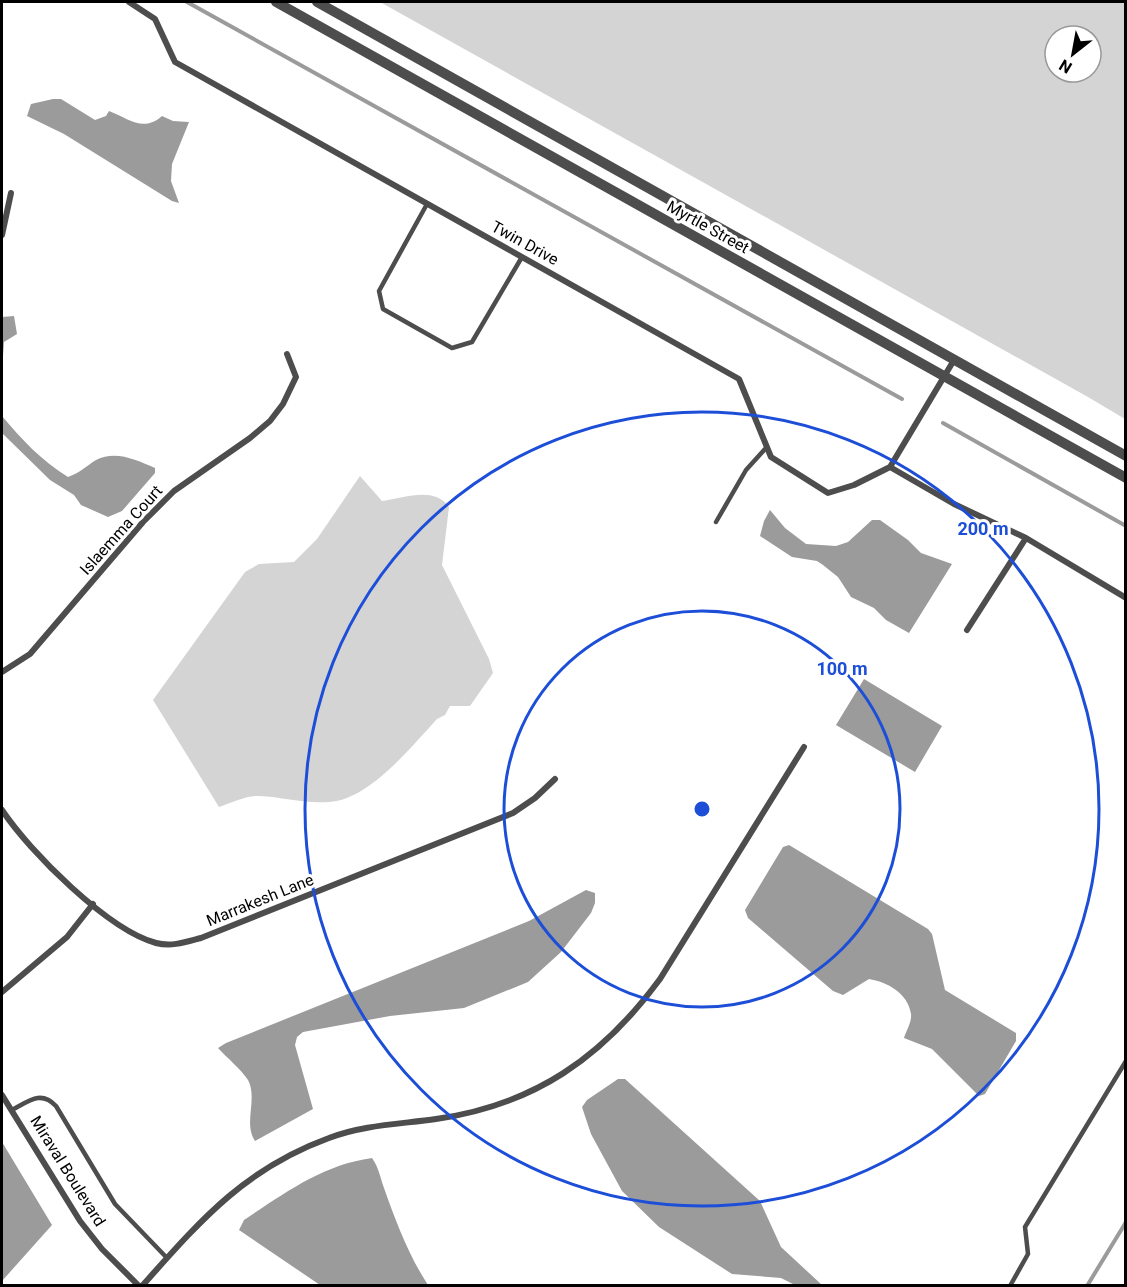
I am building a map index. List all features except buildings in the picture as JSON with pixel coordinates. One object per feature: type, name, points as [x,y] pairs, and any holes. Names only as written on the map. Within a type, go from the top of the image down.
[{"type":"street","name":"Twin Drive","points":[[129,2],[155,19],[175,62],[739,379],[771,458],[828,493],[854,485],[890,467]]},
{"type":"street","name":"Myrtle Street","points":[[276,2],[1125,478]]},
{"type":"street","name":"Myrtle Street","points":[[317,2],[1125,456]]},
{"type":"street","points":[[2,235],[11,193]]},
{"type":"street","name":"Islaemma Court","points":[[2,672],[30,654],[142,522],[174,491],[250,438],[270,421],[283,404],[296,376],[287,354]]},
{"type":"street","points":[[954,360],[890,467],[954,504],[1026,538],[1125,598]]},
{"type":"street","points":[[968,630],[1026,538]]},
{"type":"street","points":[[141,1286],[230,1193],[299,1150],[331,1137],[383,1125],[487,1110],[519,1098],[557,1078],[602,1046],[634,1015],[660,979],[804,747]]},
{"type":"street","name":"Marrakesh Lane","points":[[2,810],[55,870],[93,904],[135,936],[158,944],[177,945],[201,938],[513,813],[535,798],[555,778]]},
{"type":"street","points":[[2,992],[67,937],[93,904]]},
{"type":"street","name":"Miraval Boulevard","points":[[2,1095],[80,1221],[102,1249],[141,1286]]},
{"type":"lane","points":[[427,204],[379,291],[383,309],[452,348],[472,342],[522,257]]},
{"type":"lane","points":[[716,522],[747,470],[766,448]]},
{"type":"lane","points":[[1010,1286],[1028,1254],[1025,1227],[1125,1061]]},
{"type":"lane","points":[[12,1110],[39,1096],[48,1097],[56,1106],[115,1204],[167,1258]]},
{"type":"shaded area","points":[[380,2],[1125,2],[1125,419],[1088,397]]},
{"type":"shaded area","points":[[61,99],[95,120],[106,116],[109,111],[142,124],[155,121],[162,116],[173,121],[189,122],[172,164],[171,181],[179,203],[172,201],[64,134],[27,116],[31,104]]},
{"type":"shaded area","points":[[14,316],[17,334],[4,342],[2,370],[2,317]]},
{"type":"shaded area","points":[[2,416],[32,449],[68,477],[96,460],[111,456],[126,457],[141,462],[155,468],[155,473],[122,511],[108,517],[81,505],[74,495],[50,480],[2,433]]},
{"type":"shaded area","points":[[360,476],[382,501],[427,495],[443,501],[449,507],[442,565],[489,659],[493,673],[470,706],[450,706],[445,715],[437,719],[389,770],[359,792],[344,799],[329,802],[254,796],[219,807],[153,700],[245,572],[259,564],[294,562],[317,539]]},
{"type":"shaded area","points":[[770,510],[785,528],[806,544],[836,546],[848,542],[872,520],[880,520],[908,540],[921,553],[952,564],[909,633],[886,620],[874,608],[851,597],[838,577],[817,561],[792,557],[760,536]]},
{"type":"shaded area","points":[[864,679],[942,726],[915,772],[836,725]]},
{"type":"shaded area","points":[[789,845],[928,929],[932,934],[945,990],[1016,1033],[1016,1041],[985,1094],[979,1096],[932,1049],[904,1038],[911,1014],[906,1000],[896,990],[869,979],[843,995],[833,991],[748,918],[745,910],[783,847]]},
{"type":"shaded area","points":[[586,890],[595,893],[595,903],[591,913],[561,952],[528,982],[464,1008],[390,1016],[303,1032],[297,1037],[295,1045],[313,1109],[255,1141],[250,1127],[251,1087],[238,1068],[218,1048],[529,921]]},
{"type":"shaded area","points":[[618,1079],[625,1079],[760,1201],[781,1247],[822,1285],[795,1285],[781,1278],[732,1274],[659,1227],[622,1191],[591,1134],[582,1107],[587,1100]]},
{"type":"shaded area","points":[[2,1142],[52,1225],[2,1281]]},
{"type":"shaded area","points":[[372,1158],[403,1238],[428,1285],[320,1285],[239,1230],[244,1220],[305,1182],[337,1167]]},
{"type":"waterway","points":[[187,2],[902,399]]},
{"type":"waterway","points":[[943,423],[1126,526]]},
{"type":"waterway","points":[[1087,1286],[1126,1222]]}]
